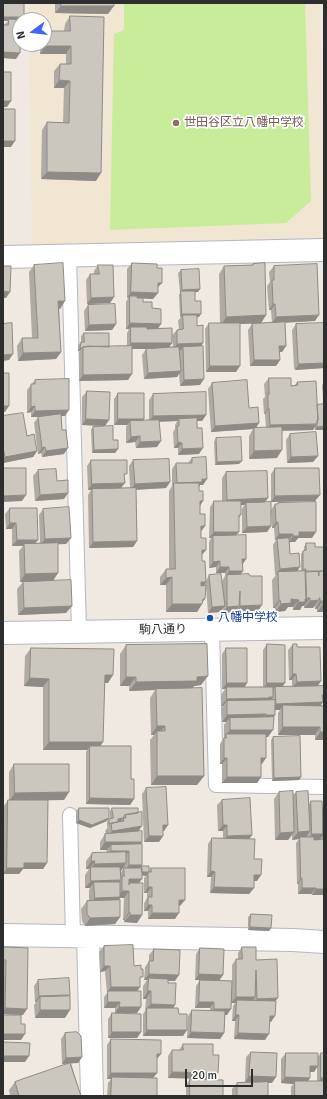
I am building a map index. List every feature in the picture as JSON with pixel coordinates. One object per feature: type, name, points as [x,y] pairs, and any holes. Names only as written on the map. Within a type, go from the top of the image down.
[{"type":"street","points":[[3,257],[324,250]]},
{"type":"street","name":"駒八通り","points":[[3,633],[324,628]]},
{"type":"street","points":[[3,935],[324,942]]},
{"type":"street","points":[[81,936],[92,1096]]},
{"type":"lane","points":[[69,255],[79,632]]},
{"type":"lane","points":[[212,630],[216,785],[324,787]]},
{"type":"lane","points":[[70,815],[81,936]]},
{"type":"shaded area","name":"世田谷区立八幡中学校","points":[[29,3],[320,3],[324,242],[32,245],[29,52],[52,52],[52,12],[29,12]]},
{"type":"green space","name":"世田谷区立八幡中学校","points":[[124,3],[305,3],[311,201],[286,223],[110,230],[114,34],[124,30]]},
{"type":"building","points":[[3,3],[24,3],[24,12],[12,12],[12,17],[3,17]]},
{"type":"building","points":[[61,3],[114,3],[114,6],[61,6]]},
{"type":"building","points":[[70,16],[104,17],[101,173],[47,172],[47,122],[69,123],[70,81],[59,80],[60,64],[71,64],[71,46],[52,46],[52,31],[70,31]]},
{"type":"building","points":[[9,19],[12,19],[12,52],[20,53],[3,52],[3,25],[8,25]]},
{"type":"building","points":[[3,72],[11,72],[11,101],[3,101]]},
{"type":"building","points":[[3,109],[15,109],[15,141],[3,141]]},
{"type":"building","points":[[63,263],[65,301],[58,301],[61,352],[23,353],[22,338],[38,338],[34,265]]},
{"type":"building","points":[[132,263],[157,264],[157,268],[162,268],[162,283],[158,283],[158,293],[131,292]]},
{"type":"building","points":[[265,263],[266,315],[226,317],[224,266]]},
{"type":"building","points":[[317,264],[319,315],[276,317],[275,304],[273,304],[272,280],[274,280],[274,266]]},
{"type":"building","points":[[98,265],[113,265],[114,297],[91,298],[90,274],[99,274]]},
{"type":"building","points":[[3,266],[11,266],[10,292],[3,291]]},
{"type":"building","points":[[199,269],[200,289],[182,290],[181,270]]},
{"type":"building","points":[[181,291],[195,291],[195,301],[201,301],[201,314],[182,314]]},
{"type":"building","points":[[130,296],[143,298],[143,302],[152,302],[152,308],[161,309],[161,324],[130,323]]},
{"type":"building","points":[[115,304],[116,324],[89,325],[88,305]]},
{"type":"building","points":[[183,315],[197,315],[197,326],[203,325],[203,343],[177,344],[177,330],[183,329]]},
{"type":"building","points":[[285,322],[286,346],[279,346],[280,360],[254,360],[252,324]]},
{"type":"building","points":[[12,323],[13,354],[3,355],[3,324]]},
{"type":"building","points":[[209,323],[240,323],[240,366],[210,366]]},
{"type":"building","points":[[324,323],[324,363],[299,364],[296,324]]},
{"type":"building","points":[[131,327],[147,327],[147,329],[172,328],[172,343],[131,343]]},
{"type":"building","points":[[84,333],[109,333],[109,347],[87,346],[80,348],[81,342],[84,342]]},
{"type":"building","points":[[132,346],[132,374],[83,375],[83,347]]},
{"type":"building","points":[[203,346],[204,379],[184,380],[183,347]]},
{"type":"building","points":[[179,347],[181,371],[148,373],[146,349]]},
{"type":"building","points":[[3,373],[9,373],[9,406],[3,406]]},
{"type":"building","points":[[269,378],[291,378],[291,386],[298,385],[297,382],[316,381],[317,424],[270,425],[268,408]]},
{"type":"building","points":[[69,379],[69,410],[35,411],[35,406],[31,407],[31,384],[35,384],[35,380]]},
{"type":"building","points":[[247,380],[249,408],[258,407],[259,423],[215,426],[212,383]]},
{"type":"building","points":[[87,391],[110,392],[109,420],[86,419]]},
{"type":"building","points":[[206,392],[206,415],[153,416],[153,394]]},
{"type":"building","points":[[118,393],[144,393],[144,419],[118,419]]},
{"type":"building","points":[[324,404],[324,426],[317,427],[317,405]]},
{"type":"building","points":[[23,413],[27,436],[34,434],[37,451],[5,457],[3,448],[3,416]]},
{"type":"building","points":[[61,414],[62,430],[66,430],[68,448],[46,451],[45,447],[42,448],[38,417]]},
{"type":"building","points":[[197,418],[197,428],[202,428],[203,448],[182,449],[182,443],[178,442],[177,426],[179,426],[179,419]]},
{"type":"building","points":[[159,420],[161,441],[140,442],[140,436],[131,437],[130,421]]},
{"type":"building","points":[[113,426],[113,440],[118,440],[118,449],[94,450],[93,427]]},
{"type":"building","points":[[282,427],[282,450],[254,451],[254,428]]},
{"type":"building","points":[[316,432],[318,456],[291,457],[290,434]]},
{"type":"building","points":[[241,437],[242,461],[217,462],[216,438]]},
{"type":"building","points":[[206,457],[207,479],[202,479],[202,482],[177,483],[176,463],[192,463],[192,458]]},
{"type":"building","points":[[169,459],[170,482],[135,484],[133,460]]},
{"type":"building","points":[[91,460],[127,460],[127,474],[124,474],[125,483],[92,484]]},
{"type":"building","points":[[3,468],[26,468],[26,495],[3,496]]},
{"type":"building","points":[[275,468],[319,468],[320,495],[275,496]]},
{"type":"building","points":[[56,469],[57,481],[68,480],[68,493],[40,495],[38,470]]},
{"type":"building","points":[[267,471],[268,498],[227,500],[226,472]]},
{"type":"building","points":[[174,483],[199,483],[199,491],[203,491],[203,501],[200,501],[200,514],[205,514],[205,526],[201,526],[201,538],[206,538],[206,550],[202,550],[202,561],[205,561],[206,582],[201,582],[201,586],[206,585],[205,599],[203,599],[202,604],[172,604],[172,577],[166,578],[166,569],[175,569]]},
{"type":"building","points":[[136,488],[137,541],[93,542],[92,489]]},
{"type":"building","points":[[214,501],[241,501],[239,532],[214,532]]},
{"type":"building","points":[[271,502],[271,526],[247,527],[246,503]]},
{"type":"building","points":[[316,502],[316,532],[299,532],[299,536],[293,536],[293,534],[279,534],[278,522],[276,522],[275,504]]},
{"type":"building","points":[[69,507],[71,538],[45,539],[43,509]]},
{"type":"building","points":[[10,508],[37,508],[38,540],[17,540],[16,523],[10,523]]},
{"type":"building","points":[[246,535],[246,559],[242,559],[243,571],[229,571],[229,567],[220,567],[220,561],[213,562],[213,536]]},
{"type":"building","points":[[289,538],[290,554],[299,553],[300,567],[280,569],[277,539]]},
{"type":"building","points":[[58,543],[58,573],[25,574],[24,544]]},
{"type":"building","points":[[306,543],[315,543],[315,547],[324,547],[324,571],[306,572],[306,569],[303,569],[303,551],[306,550]]},
{"type":"building","points":[[305,571],[305,602],[298,602],[299,600],[291,599],[291,603],[281,604],[279,600],[278,572]]},
{"type":"building","points":[[306,571],[318,571],[319,576],[319,571],[324,571],[324,604],[323,601],[320,601],[320,598],[319,600],[310,601],[310,598],[307,598]]},
{"type":"building","points":[[221,574],[225,606],[212,607],[209,575]]},
{"type":"building","points":[[249,574],[250,576],[262,576],[262,605],[240,606],[240,591],[239,606],[227,607],[227,575]]},
{"type":"building","points":[[71,580],[72,606],[24,608],[23,582]]},
{"type":"building","points":[[207,644],[208,676],[197,677],[197,681],[136,682],[136,677],[126,677],[126,645]]},
{"type":"building","points":[[267,644],[285,645],[285,683],[267,683]]},
{"type":"building","points":[[293,644],[297,644],[297,647],[320,647],[321,681],[297,682],[296,674],[293,674]]},
{"type":"building","points":[[31,648],[114,649],[113,675],[105,675],[103,742],[49,742],[49,679],[30,678]]},
{"type":"building","points":[[226,648],[247,648],[247,683],[227,683]]},
{"type":"building","points":[[324,686],[324,695],[322,695],[323,702],[276,704],[275,687]]},
{"type":"building","points":[[227,687],[273,687],[273,697],[227,699]]},
{"type":"building","points":[[202,688],[204,776],[157,776],[157,731],[165,731],[165,726],[157,726],[156,689]]},
{"type":"building","points":[[275,700],[275,715],[227,715],[227,701]]},
{"type":"building","points":[[283,705],[324,706],[324,732],[320,732],[320,727],[283,727]]},
{"type":"building","points":[[274,717],[273,730],[230,730],[230,718]]},
{"type":"building","points":[[226,734],[266,734],[266,758],[261,758],[261,777],[227,777],[227,758],[224,758],[224,738],[226,738]]},
{"type":"building","points":[[300,736],[301,777],[274,778],[273,737]]},
{"type":"building","points":[[90,746],[131,746],[131,779],[134,779],[134,799],[90,798]]},
{"type":"building","points":[[14,764],[69,764],[69,792],[15,793]]},
{"type":"building","points":[[166,787],[168,825],[163,825],[163,836],[149,836],[146,788]]},
{"type":"building","points":[[293,791],[294,832],[280,833],[279,792]]},
{"type":"building","points":[[308,791],[310,831],[298,832],[296,792]]},
{"type":"building","points":[[250,798],[252,835],[227,836],[227,825],[223,825],[222,800]]},
{"type":"building","points":[[8,800],[48,800],[47,863],[24,863],[24,868],[7,868]]},
{"type":"building","points":[[311,801],[322,801],[324,834],[312,834]]},
{"type":"building","points":[[79,808],[109,808],[109,818],[92,825],[79,820]]},
{"type":"building","points":[[112,808],[138,808],[138,813],[125,815],[123,818],[118,819],[118,822],[109,824],[109,819],[113,818]]},
{"type":"building","points":[[324,809],[324,837],[323,837]]},
{"type":"building","points":[[142,812],[142,826],[112,831],[111,823],[124,821],[123,818],[126,818],[125,815]]},
{"type":"building","points":[[142,831],[142,842],[105,842],[105,834]]},
{"type":"building","points":[[300,837],[314,837],[314,840],[324,839],[324,889],[302,888]]},
{"type":"building","points":[[212,838],[255,839],[254,859],[262,859],[261,875],[254,875],[254,888],[214,887],[215,872],[211,871]]},
{"type":"building","points":[[142,844],[142,865],[129,865],[129,851],[111,851],[111,845]]},
{"type":"building","points":[[126,852],[126,863],[94,864],[95,861],[91,861],[92,853]]},
{"type":"building","points":[[142,866],[149,866],[149,872],[142,872]]},
{"type":"building","points":[[91,867],[120,867],[121,880],[91,881]]},
{"type":"building","points":[[124,868],[142,868],[142,879],[129,879],[129,883],[143,883],[142,915],[130,915],[129,891],[122,891],[122,876],[124,876]]},
{"type":"building","points":[[151,868],[185,868],[185,900],[179,900],[179,913],[152,913],[152,905],[148,905],[148,897],[152,897],[152,887],[148,887],[148,872],[151,872]]},
{"type":"building","points":[[94,882],[120,882],[120,897],[95,898]]},
{"type":"building","points":[[120,900],[120,917],[90,918],[87,914],[87,901]]},
{"type":"building","points":[[251,914],[272,915],[271,928],[250,927]]},
{"type":"building","points":[[133,945],[134,966],[141,965],[141,969],[143,969],[143,977],[140,977],[140,987],[111,987],[110,966],[104,966],[104,946]]},
{"type":"building","points":[[4,947],[28,948],[27,1009],[5,1008],[6,960],[4,960]]},
{"type":"building","points":[[242,947],[256,947],[256,960],[277,959],[278,998],[257,999],[256,970],[255,997],[236,997],[236,959],[242,959]]},
{"type":"building","points":[[200,948],[224,949],[223,975],[199,974]]},
{"type":"building","points":[[154,949],[180,950],[179,975],[149,974],[149,961],[153,961]]},
{"type":"building","points":[[69,978],[70,995],[39,996],[38,980]]},
{"type":"building","points":[[149,978],[168,979],[168,983],[176,983],[175,1005],[151,1004],[151,991],[148,991]]},
{"type":"building","points":[[200,980],[232,981],[231,1009],[214,1009],[214,1002],[199,1002]]},
{"type":"building","points":[[108,991],[141,991],[141,1007],[119,1007],[120,1002],[108,1002]]},
{"type":"building","points":[[70,996],[70,1010],[40,1010],[40,997]]},
{"type":"building","points":[[237,1000],[276,1001],[275,1016],[270,1016],[269,1034],[238,1033],[239,1015],[236,1015]]},
{"type":"building","points":[[147,1008],[178,1008],[179,1014],[187,1014],[187,1030],[147,1030]]},
{"type":"building","points":[[192,1010],[225,1011],[224,1033],[191,1032]]},
{"type":"building","points":[[112,1013],[141,1014],[141,1032],[112,1032]]},
{"type":"building","points":[[3,1015],[21,1015],[21,1024],[25,1024],[25,1034],[3,1034]]},
{"type":"building","points":[[77,1032],[81,1036],[82,1057],[66,1058],[65,1033]]},
{"type":"building","points":[[111,1039],[161,1040],[161,1054],[157,1054],[157,1073],[111,1073]]},
{"type":"building","points":[[3,1042],[30,1043],[29,1056],[3,1056]]},
{"type":"building","points":[[183,1044],[213,1044],[213,1055],[219,1055],[218,1073],[172,1072],[172,1050],[183,1050]]},
{"type":"building","points":[[251,1052],[277,1053],[276,1077],[249,1076]]},
{"type":"building","points":[[286,1053],[318,1053],[318,1066],[310,1066],[310,1078],[285,1077]]},
{"type":"building","points":[[321,1053],[324,1053],[324,1078],[321,1078]]},
{"type":"building","points":[[70,1063],[81,1096],[19,1096],[15,1082]]},
{"type":"building","points":[[112,1077],[157,1078],[157,1096],[111,1096]]},
{"type":"building","points":[[190,1079],[223,1080],[223,1096],[190,1096]]},
{"type":"building","points":[[295,1081],[324,1081],[324,1096],[295,1096]]},
{"type":"building","points":[[268,1082],[268,1096],[237,1096],[237,1083]]},
{"type":"place","name":"世田谷区立八幡中学校","points":[[176,123]]},
{"type":"place","name":"八幡中学校","points":[[210,618]]}]
